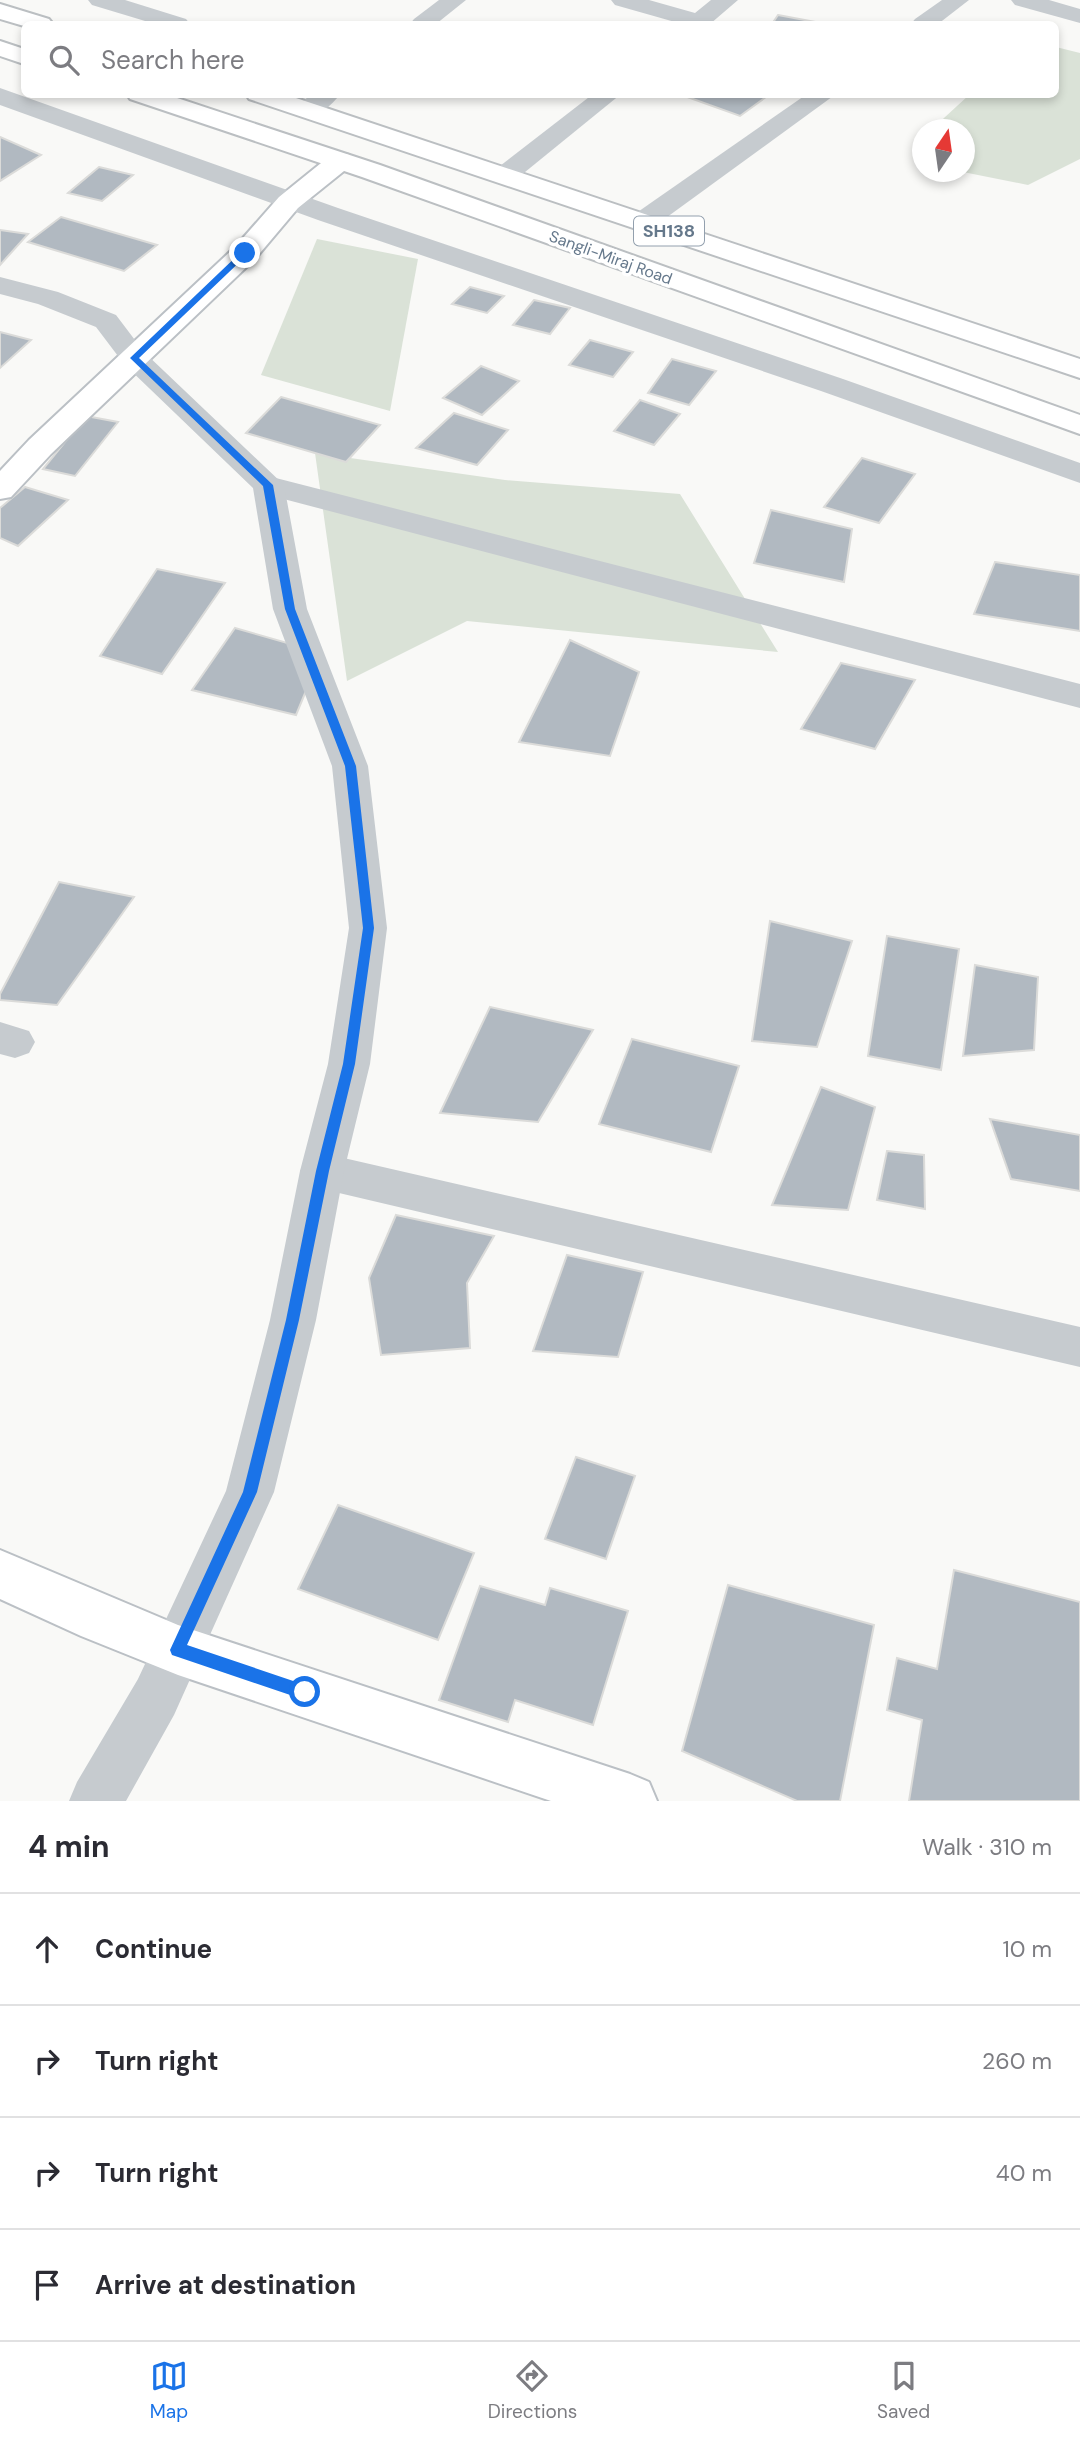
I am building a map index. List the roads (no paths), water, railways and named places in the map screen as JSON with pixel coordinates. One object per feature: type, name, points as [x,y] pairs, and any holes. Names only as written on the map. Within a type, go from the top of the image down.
[{"type":"main road","points":[[0,11],[32,21]]},
{"type":"main road","points":[[0,48],[21,56]]},
{"type":"main road","name":"Sangli-Miraj Road","points":[[151,98],[340,161],[1080,425]]},
{"type":"main road","name":"SH138","points":[[288,98],[318,102],[505,175],[1080,369]]},
{"type":"main road","points":[[0,489],[40,447],[245,253],[269,220],[289,200],[340,161]]},
{"type":"main road","points":[[0,1574],[99,1619],[178,1650],[630,1801]]},
{"type":"street","points":[[100,0],[167,21]]},
{"type":"street","points":[[426,21],[454,0]]},
{"type":"street","points":[[623,0],[691,21]]},
{"type":"street","points":[[700,21],[726,0]]},
{"type":"street","points":[[927,21],[957,0]]},
{"type":"street","points":[[1023,0],[1080,16]]},
{"type":"street","points":[[0,96],[289,200],[819,381],[1080,474]]},
{"type":"street","points":[[505,175],[604,98]]},
{"type":"street","points":[[642,222],[818,98]]},
{"type":"street","points":[[0,285],[48,298],[106,321],[134,358],[268,485],[1080,696]]},
{"type":"street","points":[[96,1801],[156,1697],[250,1492],[293,1320],[322,1171],[349,1064],[368,928],[350,766],[290,609],[268,485]]},
{"type":"street","points":[[322,1171],[1080,1347]]}]
